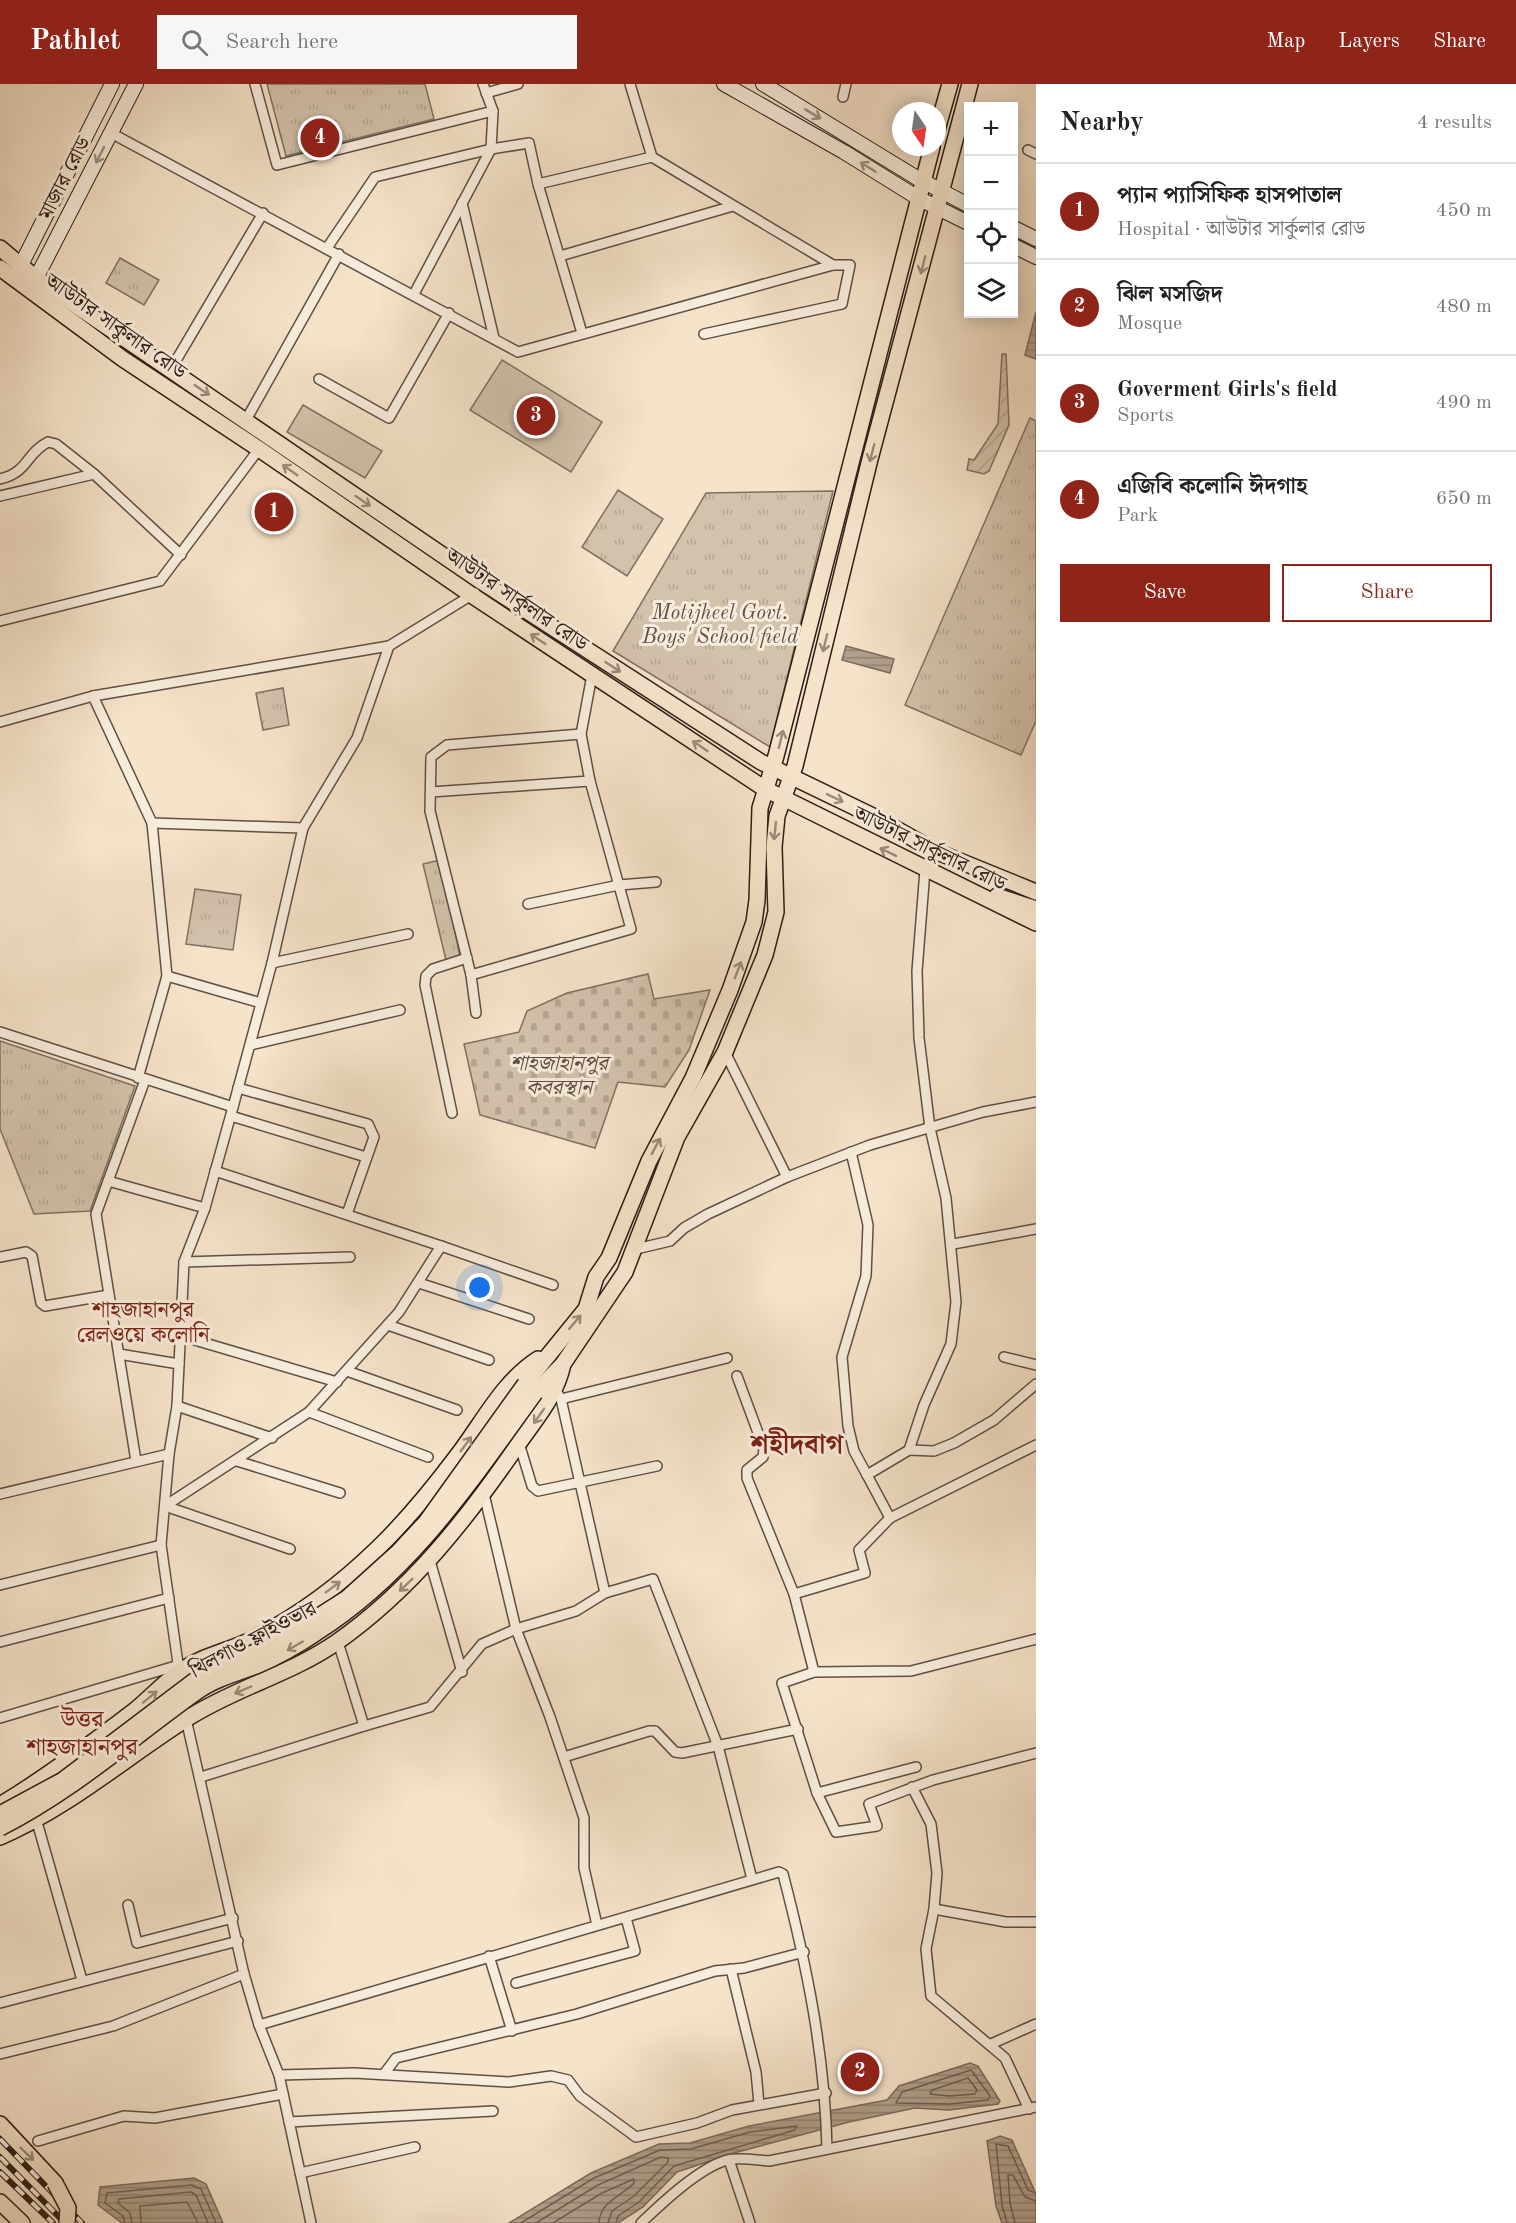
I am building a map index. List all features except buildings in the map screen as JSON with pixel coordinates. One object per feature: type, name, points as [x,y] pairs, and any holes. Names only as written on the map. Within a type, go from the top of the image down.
[{"type":"main road","name":"মাজার রোড","points":[[17,273],[112,84]]},
{"type":"main road","name":"মাজার রোড","points":[[33,285],[136,84]]},
{"type":"main road","points":[[724,84],[844,152],[918,198],[964,221]]},
{"type":"main road","points":[[763,84],[922,181],[964,203]]},
{"type":"main road","points":[[945,102],[950,84]]},
{"type":"main road","points":[[530,1388],[563,1364],[625,1272],[636,1249],[677,1137],[725,1052],[774,930],[775,830],[782,799],[791,777],[870,459],[970,84]]},
{"type":"main road","points":[[530,1388],[548,1353],[586,1309],[596,1278],[609,1258],[649,1161],[693,1078],[748,944],[757,900],[758,825],[765,789],[773,768],[929,156]]},
{"type":"main road","points":[[1018,230],[1036,239]]},
{"type":"main road","name":"আউটার সার্কুলার রোড","points":[[0,248],[17,273],[123,359],[473,596],[765,789],[1036,923]]},
{"type":"main road","points":[[1018,248],[1036,257]]},
{"type":"main road","name":"আউটার সার্কুলার রোড","points":[[0,268],[17,273]]},
{"type":"main road","name":"আউটার সার্কুলার রোড","points":[[33,285],[171,369],[482,582],[773,768],[877,818],[934,851],[1036,892]]},
{"type":"main road","points":[[979,895],[999,896],[1036,909]]},
{"type":"main road","points":[[0,1805],[56,1768],[133,1711],[179,1668],[220,1650],[251,1640],[281,1623],[359,1566],[393,1533],[422,1500],[520,1371],[548,1353]]},
{"type":"main road","points":[[0,1837],[37,1822],[186,1719],[234,1693],[282,1673],[338,1642],[396,1595],[430,1561],[484,1494],[519,1443],[559,1395],[563,1364]]},
{"type":"main road","name":"খিলগাও ফ্লাইওভার","points":[[0,1814],[63,1780],[198,1678],[272,1645],[346,1598],[398,1552],[426,1522],[530,1388]]},
{"type":"main road","name":"খিলগাও ফ্লাইওভার","points":[[0,1828],[63,1793],[207,1685],[286,1651],[318,1633],[358,1602],[397,1569],[446,1515],[530,1388]]},
{"type":"main road","points":[[0,2124],[55,2183],[68,2208],[67,2223]]},
{"type":"main road","points":[[0,2202],[22,2223]]},
{"type":"main road","points":[[0,2214],[9,2223]]},
{"type":"street","points":[[255,84],[277,165],[493,111]]},
{"type":"street","points":[[414,294],[491,149],[493,111],[485,89],[518,84]]},
{"type":"street","points":[[630,84],[652,157],[833,266]]},
{"type":"street","points":[[843,97],[846,84]]},
{"type":"street","points":[[111,133],[518,352],[833,266],[850,266],[842,304],[704,334]]},
{"type":"street","points":[[327,248],[375,177],[529,142],[538,184],[582,333]]},
{"type":"street","points":[[538,184],[652,157]]},
{"type":"street","points":[[462,203],[494,338]]},
{"type":"street","points":[[560,256],[734,206]]},
{"type":"street","points":[[171,369],[263,213]]},
{"type":"street","points":[[246,420],[339,254]]},
{"type":"street","points":[[319,379],[388,418],[449,313]]},
{"type":"street","points":[[0,479],[16,475],[39,447],[48,442],[56,444],[94,474],[181,555]]},
{"type":"street","points":[[0,621],[160,581],[259,449]]},
{"type":"street","points":[[0,496],[94,474]]},
{"type":"street","points":[[0,722],[93,696],[389,646],[473,596],[482,582]]},
{"type":"street","points":[[311,2223],[279,2076],[259,2025],[244,1974],[186,1719],[161,1545],[169,1454],[177,1406],[184,1262],[205,1208],[232,1112],[272,963],[303,828],[357,738],[389,646]]},
{"type":"street","points":[[471,975],[631,929],[590,781],[581,734],[592,675]]},
{"type":"street","points":[[93,696],[153,823],[167,976],[141,1079],[96,1214],[136,1461]]},
{"type":"street","points":[[476,1013],[471,975],[430,811],[430,757],[447,745],[581,734]]},
{"type":"street","points":[[431,792],[590,781]]},
{"type":"street","points":[[153,823],[303,828]]},
{"type":"street","points":[[909,1450],[924,1405],[954,1334],[956,1302],[953,1244],[944,1186],[930,1128],[919,1038],[917,971],[925,870]]},
{"type":"street","points":[[528,904],[619,885],[656,882]]},
{"type":"street","points":[[272,963],[408,934]]},
{"type":"street","points":[[452,1113],[425,985],[426,976],[433,969],[467,958]]},
{"type":"street","points":[[167,976],[261,1003]]},
{"type":"street","points":[[250,1045],[400,1011]]},
{"type":"street","points":[[0,1032],[366,1157]]},
{"type":"street","points":[[725,1052],[787,1177]]},
{"type":"street","points":[[238,1088],[368,1124],[374,1137],[346,1214]]},
{"type":"street","points":[[636,1249],[670,1241],[696,1221],[787,1177],[851,1152],[983,1112],[1036,1102]]},
{"type":"street","points":[[851,1152],[868,1225],[866,1276],[842,1357],[848,1426],[854,1451],[890,1518]]},
{"type":"street","points":[[215,1172],[441,1245],[553,1285]]},
{"type":"street","points":[[108,1181],[205,1208]]},
{"type":"street","points":[[953,1244],[1036,1230]]},
{"type":"street","points":[[165,1506],[309,1413],[388,1324],[419,1283],[441,1245]]},
{"type":"street","points":[[0,1257],[26,1252],[32,1256],[40,1303],[45,1306],[109,1295]]},
{"type":"street","points":[[184,1262],[350,1257]]},
{"type":"street","points":[[419,1283],[528,1319]]},
{"type":"street","points":[[388,1324],[489,1360]]},
{"type":"street","points":[[181,1336],[337,1382]]},
{"type":"street","points":[[119,1354],[179,1364]]},
{"type":"street","points":[[1004,1357],[1036,1365]]},
{"type":"street","points":[[605,1593],[581,1480],[559,1395],[727,1358]]},
{"type":"street","points":[[347,1371],[457,1410]]},
{"type":"street","points":[[737,1376],[764,1449],[763,1457],[747,1470],[747,1478],[794,1594],[814,1672]]},
{"type":"street","points":[[867,1475],[909,1450],[934,1451],[963,1438],[994,1420],[1036,1384]]},
{"type":"street","points":[[177,1406],[272,1438]]},
{"type":"street","points":[[309,1413],[428,1457]]},
{"type":"street","points":[[519,1443],[534,1490],[657,1466]]},
{"type":"street","points":[[794,1594],[865,1573],[860,1550],[890,1518],[1036,1445]]},
{"type":"street","points":[[0,1494],[169,1454]]},
{"type":"street","points":[[237,1461],[340,1493]]},
{"type":"street","points":[[484,1494],[516,1629],[564,1757],[584,1818],[584,1868],[597,1925]]},
{"type":"street","points":[[165,1506],[290,1549]]},
{"type":"street","points":[[0,1585],[161,1545]]},
{"type":"street","points":[[430,1561],[462,1672]]},
{"type":"street","points":[[201,1777],[430,1707],[462,1672],[482,1644],[516,1629],[576,1611],[605,1593],[653,1579],[718,1746],[752,1878]]},
{"type":"street","points":[[0,1642],[169,1598]]},
{"type":"street","points":[[1036,1639],[911,1671],[814,1672],[782,1683],[817,1793],[836,1833],[877,1826],[869,1804],[912,1787],[1036,1754]]},
{"type":"street","points":[[338,1642],[364,1726]]},
{"type":"street","points":[[0,1718],[179,1668]]},
{"type":"street","points":[[564,1757],[649,1731],[655,1731],[663,1737],[675,1752],[718,1746],[798,1729]]},
{"type":"street","points":[[817,1793],[916,1767]]},
{"type":"street","points":[[641,2223],[652,2219],[692,2180],[729,2160],[769,2161],[1033,2108],[1005,2058],[992,2044],[931,1996],[927,1949],[937,1873],[931,1824],[912,1787]]},
{"type":"street","points":[[37,1822],[82,1980]]},
{"type":"street","points":[[259,2025],[489,1956],[626,1918],[752,1878],[773,1872],[783,1874],[804,1952],[826,2093],[827,2150]]},
{"type":"street","points":[[128,1905],[137,1943],[233,1918]]},
{"type":"street","points":[[934,1909],[1006,1922],[1036,1922]]},
{"type":"street","points":[[516,1983],[635,1951],[626,1918]]},
{"type":"street","points":[[0,2003],[238,1941]]},
{"type":"street","points":[[384,2074],[396,2058],[512,2031],[715,1971],[804,1952]]},
{"type":"street","points":[[489,1956],[512,2031]]},
{"type":"street","points":[[730,1969],[754,2064],[759,2104]]},
{"type":"street","points":[[0,2054],[113,2026],[244,1974]]},
{"type":"street","points":[[992,2044],[1036,2024]]},
{"type":"street","points":[[279,2076],[384,2074],[509,2082],[551,2076],[568,2080],[580,2096],[636,2137],[759,2104],[826,2093]]},
{"type":"street","points":[[38,2141],[124,2116],[155,2118],[283,2094]]},
{"type":"street","points":[[289,2122],[493,2110]]},
{"type":"street","points":[[300,2172],[415,2147]]},
{"type":"street","points":[[729,2160],[750,2223]]},
{"type":"green space","points":[[267,84],[425,84],[434,119],[286,156]]},
{"type":"green space","points":[[120,258],[159,280],[144,305],[106,283]]},
{"type":"green space","points":[[1002,354],[1006,354],[1009,425],[989,471],[984,474],[967,470],[969,459],[974,460],[998,424]]},
{"type":"green space","points":[[502,360],[602,422],[571,472],[470,410]]},
{"type":"green space","points":[[303,405],[382,451],[365,478],[287,432]]},
{"type":"green space","points":[[1030,418],[1036,421],[1036,721],[1021,755],[905,705]]},
{"type":"green space","points":[[618,490],[663,519],[627,576],[582,547]]},
{"type":"green space","name":"Motijheel Govt. Boys' School field","points":[[833,491],[770,747],[613,651],[706,493]]},
{"type":"green space","points":[[283,688],[289,725],[263,730],[256,693]]},
{"type":"green space","points":[[440,860],[460,956],[446,960],[423,864]]},
{"type":"green space","points":[[195,889],[241,895],[233,950],[186,944]]},
{"type":"green space","name":"শাহজাহানপুর কবরস্থান","points":[[648,974],[654,999],[710,990],[689,1050],[665,1087],[618,1082],[595,1148],[480,1115],[464,1044],[519,1032],[527,1011],[567,993]]},
{"type":"green space","points":[[0,1041],[135,1086],[90,1211],[34,1214],[0,1129]]},
{"type":"water","points":[[1036,312],[1036,359],[1025,355]]},
{"type":"water","points":[[846,646],[894,659],[890,673],[842,660]]},
{"type":"water","points":[[970,2063],[978,2066],[1000,2101],[998,2104],[949,2110],[915,2108],[849,2122],[734,2153],[677,2172],[643,2207],[618,2223],[509,2223],[591,2173],[659,2144],[690,2143],[749,2126],[887,2100],[899,2086]]},
{"type":"water","points":[[1000,2136],[1012,2140],[1036,2194],[1036,2223],[1002,2223],[996,2206],[987,2141]]},
{"type":"water","points":[[194,2178],[206,2184],[223,2223],[122,2223],[98,2205],[100,2187]]},
{"type":"railway","points":[[0,2139],[82,2223]]},
{"type":"railway","points":[[0,2157],[65,2223]]},
{"type":"railway","points":[[0,2172],[53,2223]]},
{"type":"place","name":"এজিবি কলোনি ঈদগাহ","points":[[320,138]]},
{"type":"place","name":"Goverment Girls's field","points":[[536,416]]},
{"type":"place","name":"প্যান প্যাসিফিক হাসপাতাল","points":[[274,512]]},
{"type":"place","name":"ঝিল মসজিদ","points":[[860,2072]]},
{"type":"district","name":"শাহজাহানপুর রেলওয়ে কলোনি","points":[[143,1322]]},
{"type":"district","name":"শহীদবাগ","points":[[797,1444]]},
{"type":"district","name":"উত্তর শাহজাহানপুর","points":[[82,1733]]}]
